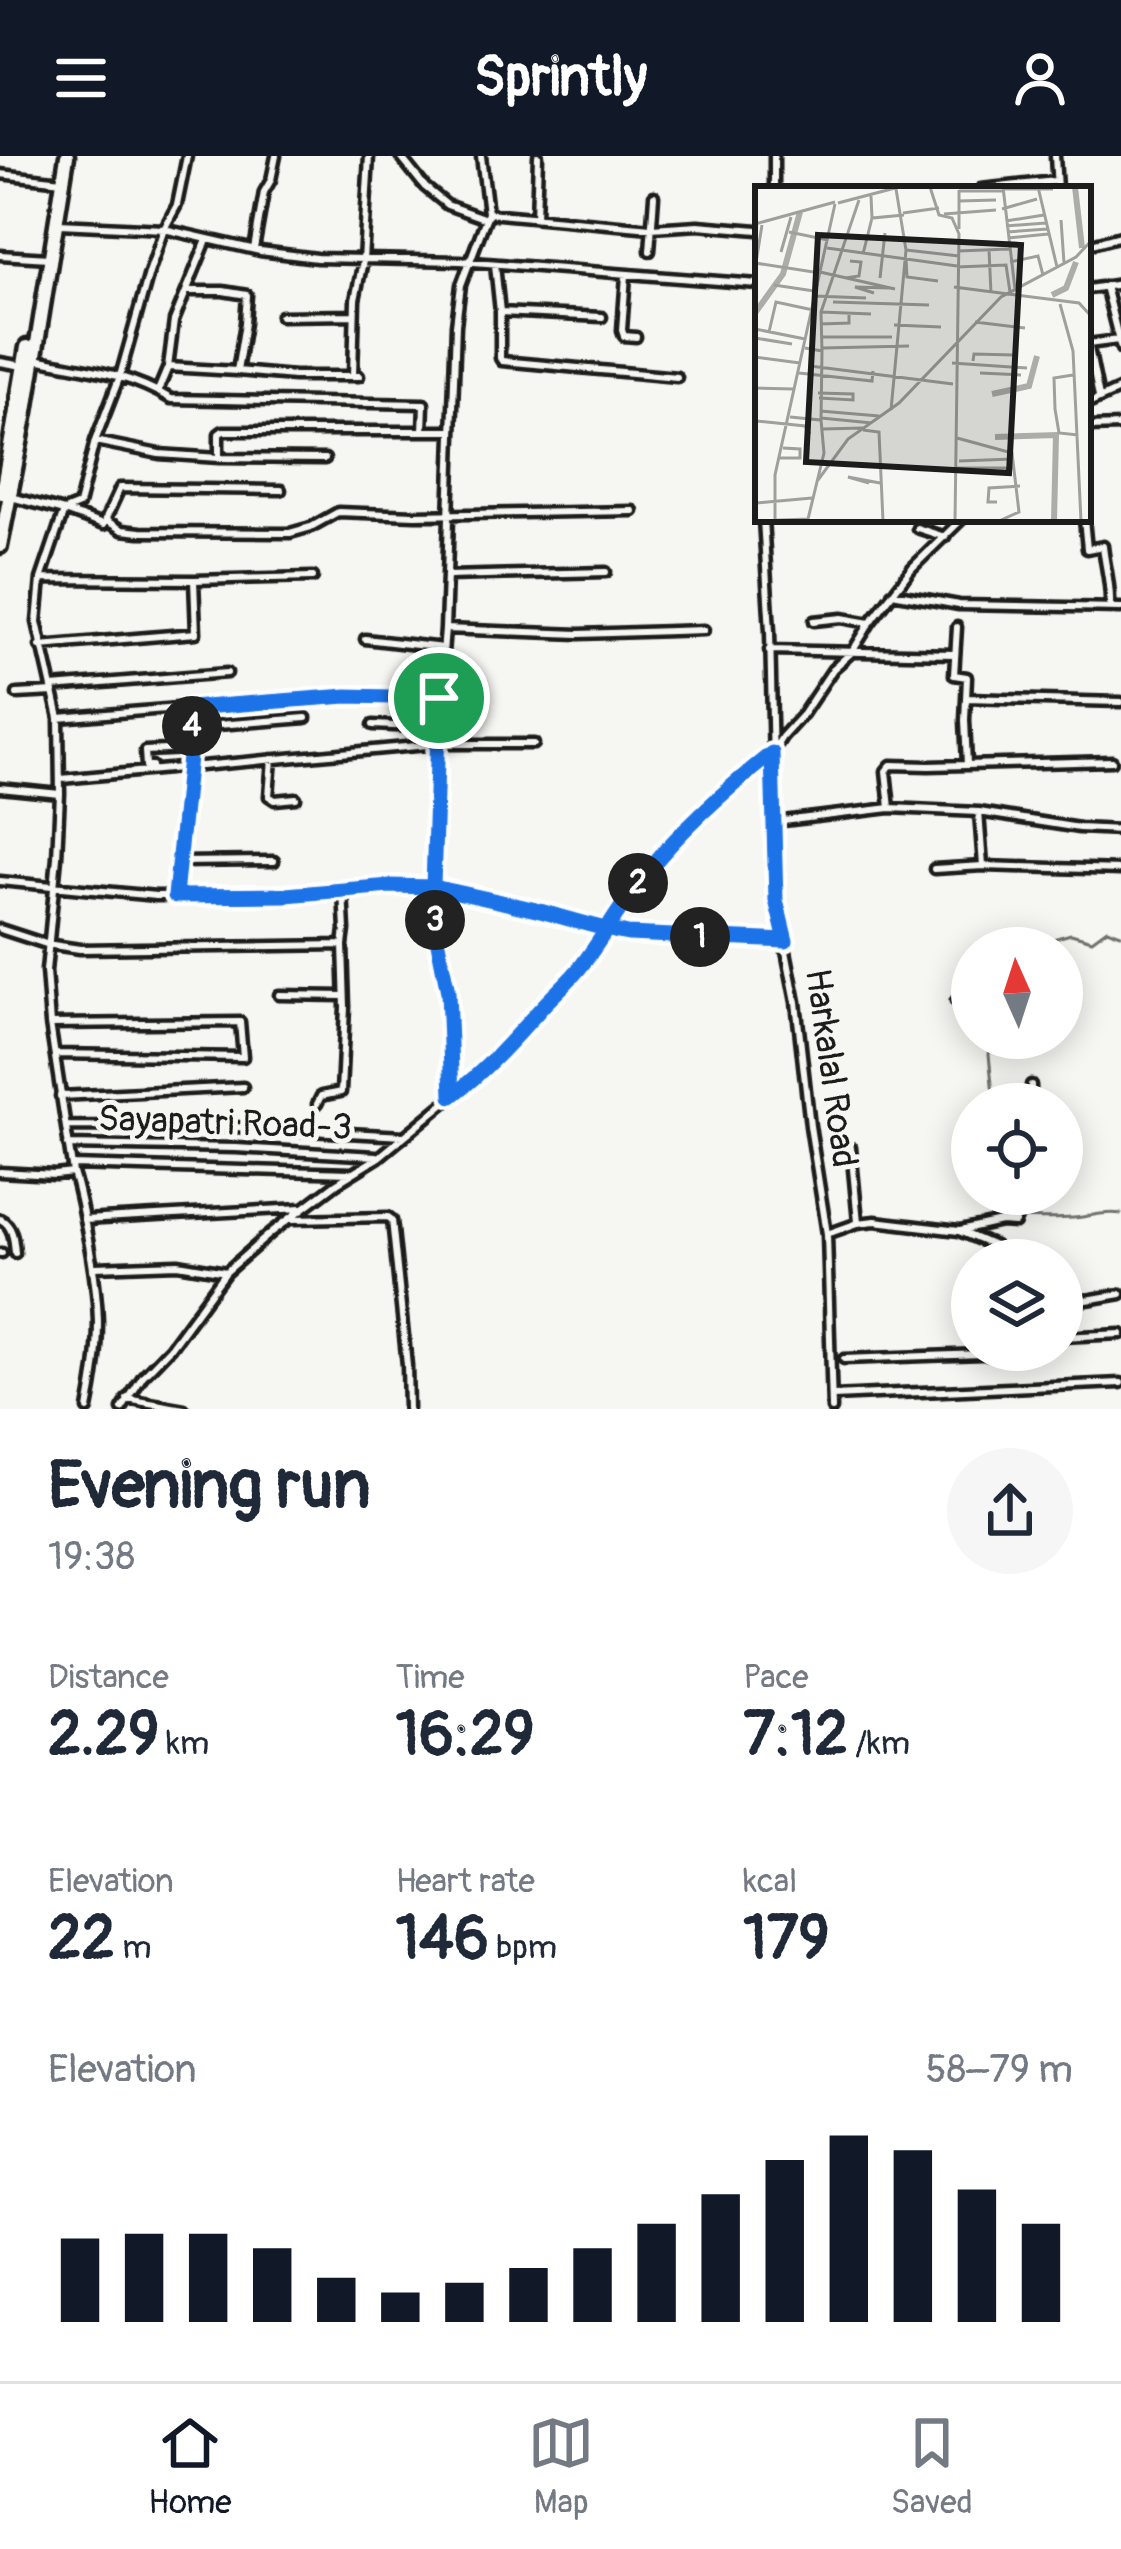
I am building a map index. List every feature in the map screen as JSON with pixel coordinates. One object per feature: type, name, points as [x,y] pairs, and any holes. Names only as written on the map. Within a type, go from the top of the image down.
[{"type":"main road","points":[[0,547],[4,499],[64,156]]},
{"type":"main road","points":[[45,258],[60,181]]},
{"type":"main road","points":[[4,499],[3,469],[29,362]]},
{"type":"street","points":[[88,1409],[100,1332],[95,1267],[72,1169],[50,1024],[46,944],[61,779],[59,718],[37,622],[41,579],[64,511],[79,505],[164,229],[177,205],[187,156]]},
{"type":"street","points":[[254,249],[276,156]]},
{"type":"street","points":[[168,367],[356,376],[354,315],[363,260],[369,156]]},
{"type":"street","points":[[400,156],[447,205],[487,216],[755,230]]},
{"type":"street","points":[[452,1096],[448,992],[435,928],[433,887],[437,728],[456,325],[461,285],[487,216],[481,156]]},
{"type":"street","points":[[536,218],[538,156]]},
{"type":"street","points":[[1054,156],[1056,185]]},
{"type":"street","points":[[0,174],[60,181]]},
{"type":"street","points":[[650,251],[654,196]]},
{"type":"street","points":[[55,224],[164,229],[317,258],[469,262],[755,284]]},
{"type":"street","points":[[1091,244],[1121,236]]},
{"type":"street","points":[[158,392],[168,367],[174,321],[207,240]]},
{"type":"street","points":[[0,255],[45,258]]},
{"type":"street","points":[[495,265],[502,361],[677,376]]},
{"type":"street","points":[[626,275],[622,330],[635,338]]},
{"type":"street","points":[[1091,288],[1121,284]]},
{"type":"street","points":[[1106,286],[1119,344]]},
{"type":"street","points":[[187,290],[247,295],[237,371]]},
{"type":"street","points":[[500,312],[602,317]]},
{"type":"street","points":[[281,316],[354,315]]},
{"type":"street","points":[[1091,358],[1099,397]]},
{"type":"street","points":[[0,362],[102,369],[171,399],[424,404],[423,431]]},
{"type":"street","points":[[1091,402],[1121,392]]},
{"type":"street","points":[[1091,428],[1121,426]]},
{"type":"street","points":[[219,458],[223,431],[451,431]]},
{"type":"street","points":[[95,441],[159,454],[325,459]]},
{"type":"street","points":[[4,499],[64,511],[103,525],[120,488],[281,490]]},
{"type":"street","points":[[105,520],[122,530],[140,532],[290,533],[338,512],[633,512]]},
{"type":"street","name":"Harkalal Road","points":[[763,522],[776,900],[796,1002],[827,1234],[832,1409]]},
{"type":"street","points":[[122,1409],[226,1272],[452,1096],[578,970],[665,851],[723,792],[772,753],[912,568],[959,522]]},
{"type":"street","points":[[1084,522],[1087,549],[1102,546],[1110,604]]},
{"type":"street","points":[[917,528],[945,537]]},
{"type":"street","points":[[447,576],[605,572]]},
{"type":"street","points":[[41,579],[313,577]]},
{"type":"street","points":[[40,646],[196,633],[194,580]]},
{"type":"street","points":[[892,593],[959,605],[1121,608]]},
{"type":"street","points":[[814,622],[842,618],[870,623]]},
{"type":"street","points":[[957,627],[954,675],[967,677],[968,765]]},
{"type":"street","points":[[445,629],[579,634],[704,630]]},
{"type":"street","points":[[365,639],[443,647]]},
{"type":"street","points":[[769,650],[954,654]]},
{"type":"street","points":[[17,694],[227,673]]},
{"type":"street","points":[[59,718],[347,696],[439,698]]},
{"type":"street","points":[[966,698],[1121,702]]},
{"type":"street","points":[[175,896],[190,708]]},
{"type":"street","points":[[192,727],[306,718]]},
{"type":"street","points":[[373,725],[437,728]]},
{"type":"street","points":[[61,779],[438,744],[534,744]]},
{"type":"street","points":[[152,766],[146,766],[145,751],[189,749]]},
{"type":"street","points":[[272,759],[269,796],[296,798]]},
{"type":"street","points":[[890,808],[886,771],[891,765],[1112,761]]},
{"type":"street","points":[[0,788],[60,794]]},
{"type":"street","points":[[775,822],[890,808],[980,812],[1121,830]]},
{"type":"street","points":[[980,812],[983,866]]},
{"type":"street","points":[[178,862],[274,860]]},
{"type":"street","points":[[934,869],[1121,870]]},
{"type":"street","points":[[0,880],[175,896],[433,887],[628,934],[786,941]]},
{"type":"street","points":[[317,1104],[324,1095],[341,1092],[343,890]]},
{"type":"street","points":[[0,929],[46,944],[107,950],[343,945]]},
{"type":"street","points":[[279,995],[344,996]]},
{"type":"street","points":[[50,1024],[240,1022],[243,1057],[55,1054]]},
{"type":"street","points":[[60,1096],[243,1087]]},
{"type":"street","points":[[66,1126],[234,1127],[404,1136]]},
{"type":"street","name":"Sayapatri Road-3","points":[[68,1144],[379,1157]]},
{"type":"street","points":[[851,1148],[858,1223]]},
{"type":"street","points":[[0,1172],[354,1174]]},
{"type":"street","points":[[84,1220],[304,1208]]},
{"type":"street","points":[[959,1231],[1015,1223],[1017,1215]]},
{"type":"street","points":[[0,1219],[13,1235],[15,1253]]},
{"type":"street","points":[[289,1219],[392,1220],[409,1409]]},
{"type":"street","points":[[827,1234],[858,1223],[895,1222],[959,1231],[978,1239]]},
{"type":"street","points":[[95,1267],[178,1264],[226,1272]]},
{"type":"street","points":[[1083,1299],[1121,1294]]},
{"type":"street","points":[[1083,1336],[1121,1334]]},
{"type":"street","points":[[844,1359],[951,1355]]},
{"type":"street","points":[[832,1396],[1121,1383]]},
{"type":"street","points":[[128,1399],[184,1409]]},
{"type":"waterway","points":[[1083,937],[1092,940],[1107,929],[1121,934]]},
{"type":"waterway","points":[[990,1059],[992,1083]]},
{"type":"waterway","points":[[994,1215],[1053,1219],[1121,1214]]},
{"type":"route","points":[[439,698],[347,696],[190,708],[175,896],[433,887],[435,928],[448,992],[452,1096],[578,970],[592,948],[606,929],[640,881],[665,851],[723,792],[772,753],[776,900],[786,941],[628,934],[606,929],[580,923],[541,911],[433,887],[439,698]]}]
